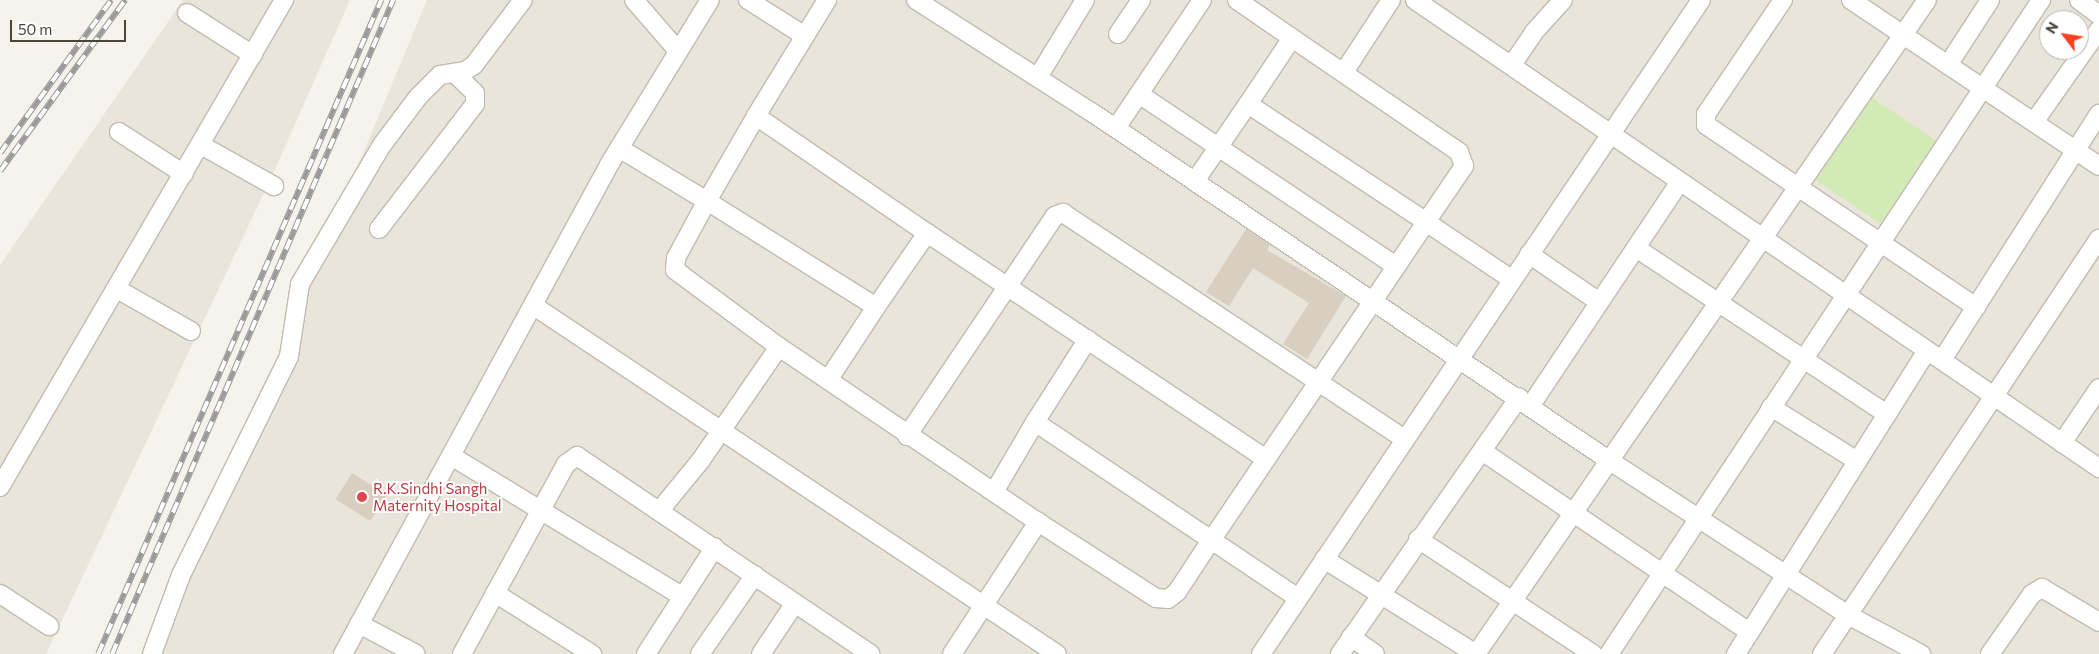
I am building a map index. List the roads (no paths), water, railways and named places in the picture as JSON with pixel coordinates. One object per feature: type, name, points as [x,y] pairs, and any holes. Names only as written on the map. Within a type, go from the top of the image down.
[{"type":"street","points":[[0,487],[284,0]]},
{"type":"street","points":[[152,654],[178,582],[289,356],[297,290],[382,145],[431,80],[474,65],[522,0]]},
{"type":"street","points":[[634,0],[678,52]]},
{"type":"street","points":[[343,654],[453,457],[619,148],[710,0]]},
{"type":"street","points":[[748,0],[805,36]]},
{"type":"street","points":[[827,0],[706,201],[676,258],[675,270],[779,347],[907,436],[1156,598],[1168,599],[1177,592],[1464,166],[1464,158],[1344,72],[1237,0]]},
{"type":"street","points":[[916,0],[1038,76],[1525,401],[1610,461],[1848,615],[1921,654]]},
{"type":"street","points":[[1038,76],[1085,0]]},
{"type":"street","points":[[1118,34],[1141,0]]},
{"type":"street","points":[[1116,128],[1202,0]]},
{"type":"street","points":[[1344,72],[1391,0]]},
{"type":"street","points":[[1415,0],[1512,65],[1611,137],[2099,468]]},
{"type":"street","points":[[1512,65],[1534,32],[1563,0]]},
{"type":"street","points":[[1261,654],[1511,278],[1611,137],[1701,0]]},
{"type":"street","points":[[1783,0],[1705,120],[1711,131],[1976,306]]},
{"type":"street","points":[[1852,0],[1871,5],[1903,35],[2099,166]]},
{"type":"street","points":[[1324,559],[1476,654],[1761,238],[1927,0]]},
{"type":"street","points":[[1948,65],[1990,0]]},
{"type":"street","points":[[1609,654],[1844,295],[2042,0]]},
{"type":"street","points":[[2078,0],[2099,15]]},
{"type":"street","points":[[187,13],[253,55]]},
{"type":"street","points":[[2034,122],[2099,30]]},
{"type":"street","points":[[1195,181],[1292,38]]},
{"type":"street","points":[[380,229],[475,104],[475,93],[454,73]]},
{"type":"street","points":[[1139,94],[1396,266]]},
{"type":"street","points":[[1248,104],[1511,278]]},
{"type":"street","points":[[1942,360],[2099,114]]},
{"type":"street","points":[[756,116],[927,233],[1266,459]]},
{"type":"street","points":[[119,132],[184,174]]},
{"type":"street","points":[[201,145],[274,186]]},
{"type":"street","points":[[619,148],[876,307]]},
{"type":"street","points":[[1340,654],[1380,593],[1482,451],[1525,401],[1599,302],[1679,183]]},
{"type":"street","points":[[907,436],[1055,216],[1072,216],[1405,439]]},
{"type":"street","points":[[828,380],[927,233]]},
{"type":"street","points":[[1822,654],[2099,239]]},
{"type":"street","points":[[1636,248],[1719,300],[1887,414]]},
{"type":"street","points":[[1529,254],[1599,302]]},
{"type":"street","points":[[117,288],[192,331]]},
{"type":"street","points":[[534,306],[1057,654]]},
{"type":"street","points":[[994,492],[1035,422],[1088,339]]},
{"type":"street","points":[[660,510],[723,430],[779,347]]},
{"type":"street","points":[[1736,654],[1784,574],[1926,352]]},
{"type":"street","points":[[2062,443],[2099,388]]},
{"type":"street","points":[[1771,407],[1857,461]]},
{"type":"street","points":[[1035,422],[1298,598]]},
{"type":"street","points":[[1482,451],[1749,632]]},
{"type":"street","points":[[462,654],[541,507],[566,464],[577,456],[715,547],[871,654]]},
{"type":"street","points":[[453,457],[541,507],[683,596]]},
{"type":"street","points":[[952,654],[1038,522]]},
{"type":"street","points":[[1418,539],[1593,654]]},
{"type":"street","points":[[646,654],[715,547]]},
{"type":"street","points":[[700,654],[754,574]]},
{"type":"street","points":[[1990,654],[2032,594],[2042,588],[2099,622]]},
{"type":"street","points":[[495,593],[592,654]]},
{"type":"street","points":[[0,594],[49,626]]},
{"type":"street","points":[[761,654],[796,603]]},
{"type":"street","points":[[360,624],[416,654]]},
{"type":"street","points":[[1351,637],[1376,654]]},
{"type":"railway","points":[[0,153],[111,0]]},
{"type":"railway","points":[[0,171],[125,0]]},
{"type":"railway","points":[[98,654],[381,0]]},
{"type":"railway","points":[[112,654],[393,0]]},
{"type":"place","name":"R.K.Sindhi Sangh Maternity Hospital","points":[[362,497]]}]
